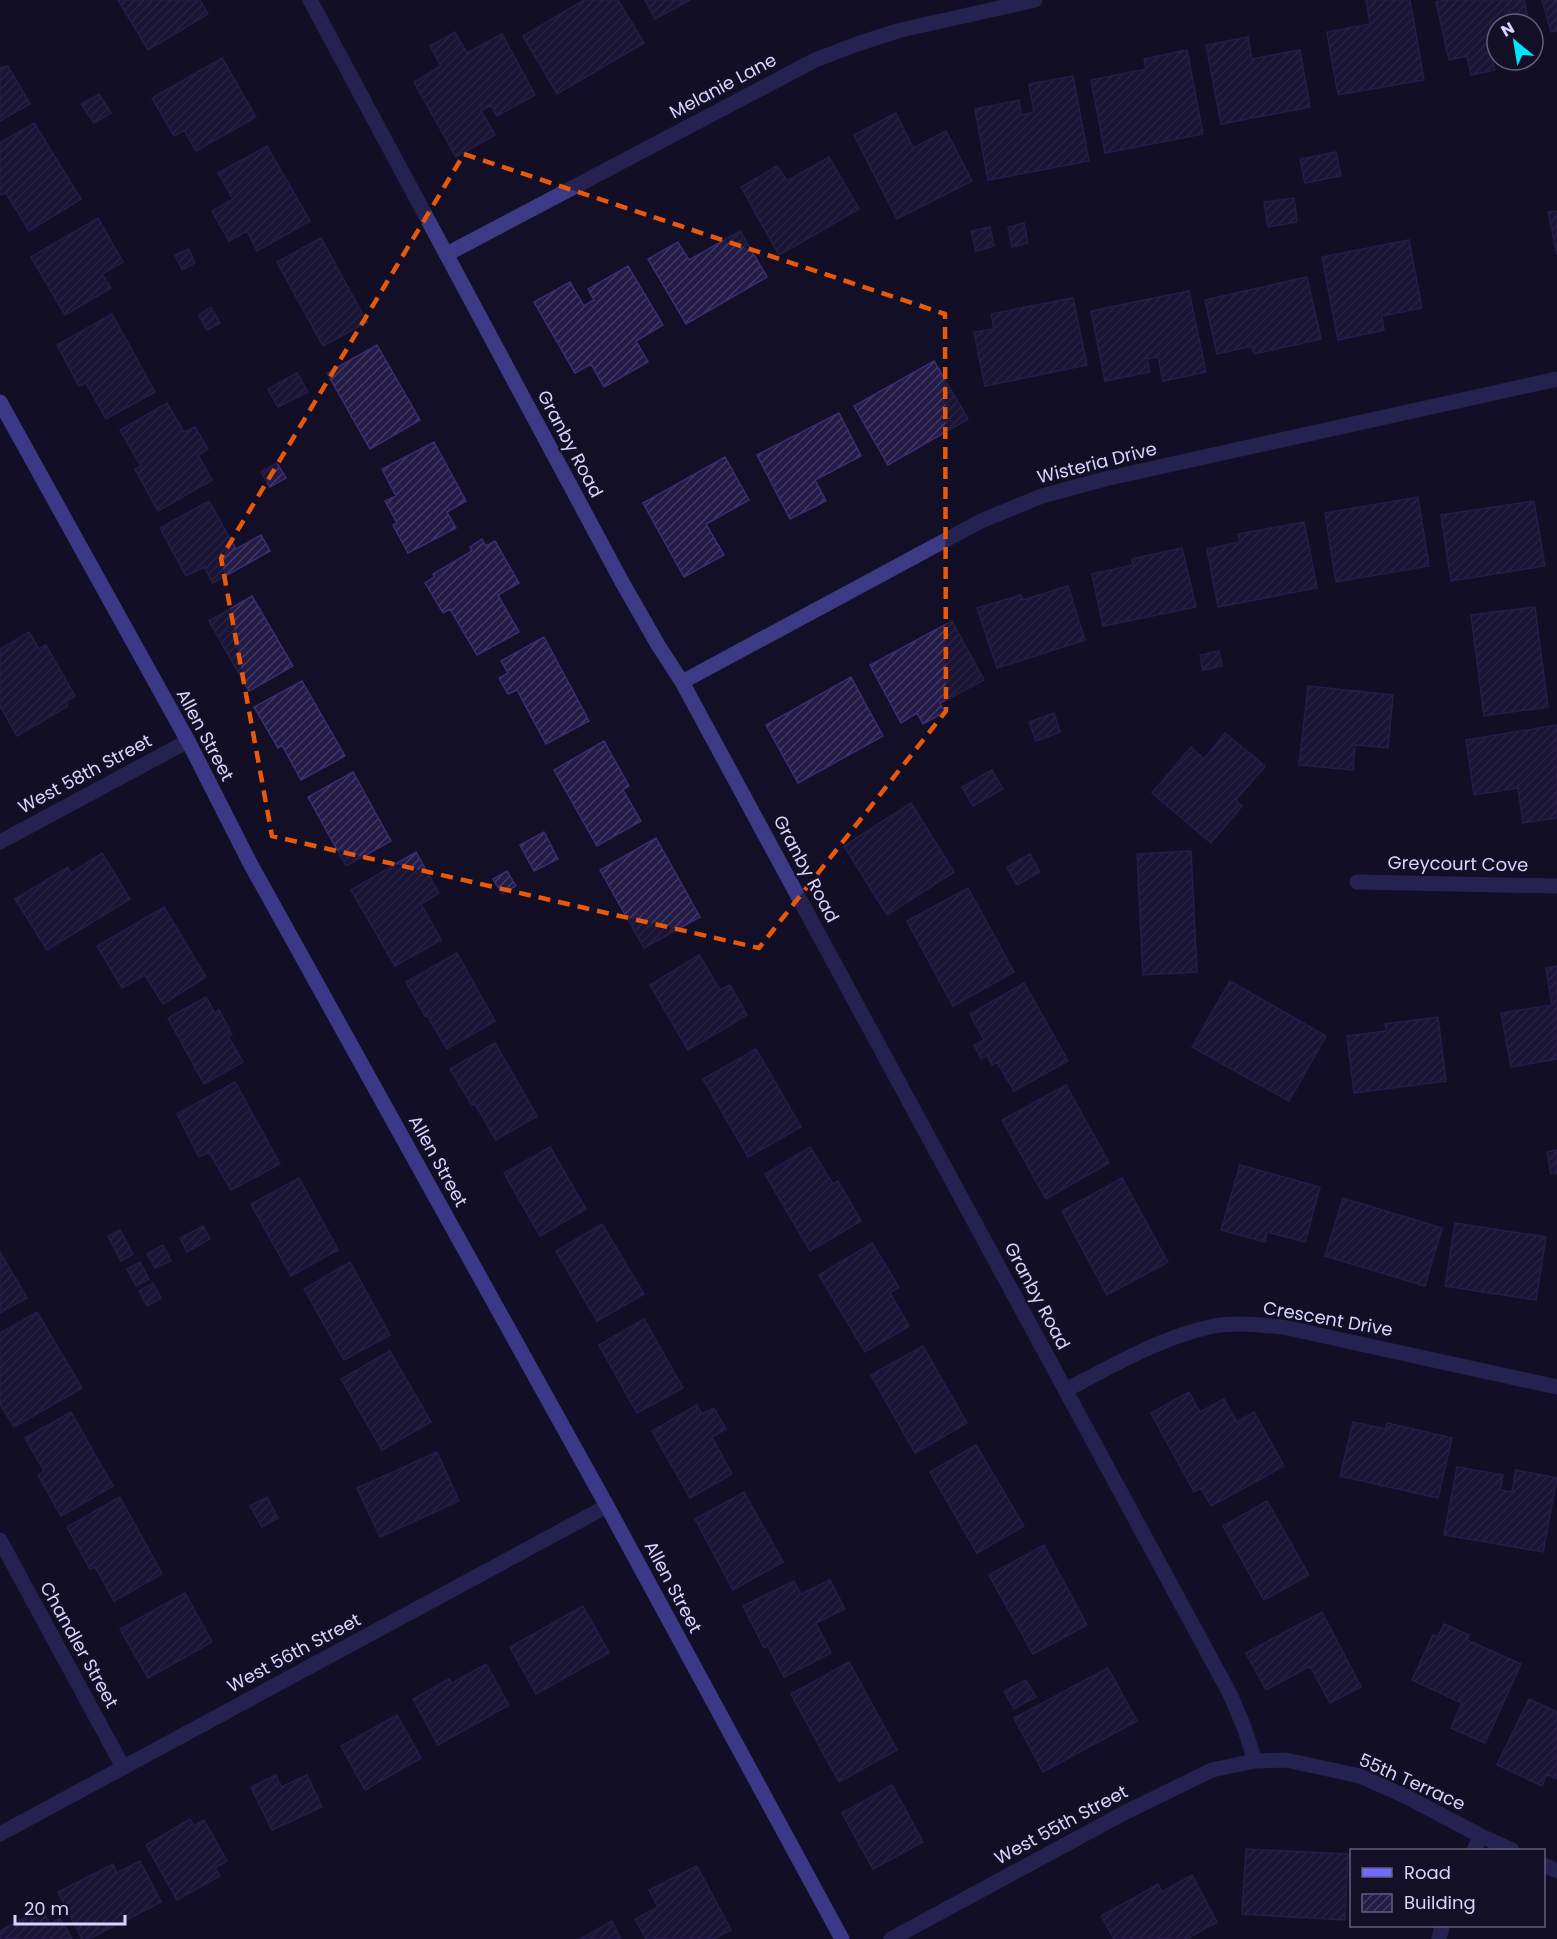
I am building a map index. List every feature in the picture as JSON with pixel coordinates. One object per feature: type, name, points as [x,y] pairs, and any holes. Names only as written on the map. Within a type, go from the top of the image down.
[{"type":"street","name":"Granby Road","points":[[310,0],[622,582],[682,682],[1230,1695],[1255,1761]]},
{"type":"street","name":"Melanie Lane","points":[[447,254],[815,60],[901,30],[1035,0]]},
{"type":"street","name":"Wisteria Drive","points":[[682,682],[981,521],[1042,496],[1105,479],[1557,379]]},
{"type":"street","name":"Allen Street","points":[[0,402],[188,741],[251,865],[607,1506],[842,1939]]},
{"type":"street","name":"West 58th Street","points":[[0,842],[188,741]]},
{"type":"street","name":"Greycourt Cove","points":[[1357,882],[1557,886]]},
{"type":"street","name":"Crescent Drive","points":[[1066,1390],[1160,1342],[1216,1326],[1261,1325],[1283,1327],[1557,1387]]},
{"type":"street","name":"West 56th Street","points":[[0,1834],[607,1506]]},
{"type":"street","name":"Chandler Street","points":[[0,1540],[123,1767]]},
{"type":"street","name":"55th Terrace","points":[[1255,1761],[1286,1760],[1360,1776],[1407,1797],[1508,1849]]},
{"type":"street","name":"West 55th Street","points":[[891,1939],[1124,1813],[1212,1770],[1255,1761]]},
{"type":"street","points":[[1475,1849],[1481,1836]]},
{"type":"highlighted area","points":[[464,154],[945,314],[946,711],[759,948],[272,836],[221,558]]},
{"type":"building","points":[[118,0],[200,0],[208,14],[148,50]]},
{"type":"building","points":[[584,0],[618,0],[644,43],[557,94],[523,36]]},
{"type":"building","points":[[645,0],[690,0],[655,19]]},
{"type":"building","points":[[1366,0],[1410,0],[1424,80],[1338,95],[1327,32],[1370,24]]},
{"type":"building","points":[[1444,0],[1524,0],[1526,12],[1485,12],[1485,72],[1471,75],[1467,56],[1449,60],[1436,2]]},
{"type":"building","points":[[1542,0],[1557,0],[1557,31],[1551,32]]},
{"type":"building","points":[[455,32],[467,53],[502,34],[535,95],[497,116],[491,105],[481,111],[495,135],[456,157],[414,82],[441,66],[430,46]]},
{"type":"building","points":[[1248,37],[1252,59],[1300,50],[1310,107],[1221,124],[1206,45]]},
{"type":"building","points":[[1187,50],[1203,134],[1105,153],[1091,80],[1146,69],[1144,59]]},
{"type":"building","points":[[222,58],[256,117],[196,151],[184,130],[174,136],[152,98]]},
{"type":"building","points":[[8,66],[30,104],[0,121],[0,68]]},
{"type":"building","points":[[1073,76],[1089,161],[988,180],[975,109],[1019,100],[1021,115],[1034,112],[1029,84]]},
{"type":"building","points":[[99,94],[111,113],[94,123],[81,104]]},
{"type":"building","points":[[896,113],[913,148],[946,131],[972,181],[897,219],[854,135]]},
{"type":"building","points":[[34,123],[81,199],[29,231],[6,193],[0,195],[0,143]]},
{"type":"building","points":[[267,146],[310,221],[257,251],[247,231],[229,241],[212,211],[233,199],[218,173]]},
{"type":"building","points":[[1336,152],[1341,176],[1305,183],[1300,159]]},
{"type":"building","points":[[829,157],[859,209],[779,255],[741,187],[777,166],[787,181]]},
{"type":"building","points":[[1294,198],[1297,222],[1268,227],[1264,202]]},
{"type":"building","points":[[1557,211],[1557,255],[1548,212]]},
{"type":"building","points":[[98,218],[123,262],[102,274],[111,288],[65,315],[31,257]]},
{"type":"building","points":[[1024,223],[1028,243],[1012,247],[1008,227]]},
{"type":"building","points":[[990,227],[994,246],[976,251],[971,231]]},
{"type":"building","points":[[740,231],[767,277],[686,324],[648,259],[678,242],[689,260]]},
{"type":"building","points":[[321,238],[367,322],[323,346],[277,262]]},
{"type":"building","points":[[1409,240],[1422,308],[1382,316],[1384,330],[1338,340],[1322,257]]},
{"type":"building","points":[[189,249],[195,263],[182,270],[175,255]]},
{"type":"building","points":[[628,266],[663,325],[636,341],[648,362],[604,387],[591,364],[575,373],[534,302],[570,282],[584,306],[594,300],[588,289]]},
{"type":"building","points":[[1307,277],[1321,339],[1254,354],[1252,346],[1217,354],[1205,300]]},
{"type":"building","points":[[1189,291],[1206,372],[1163,381],[1158,357],[1147,359],[1150,372],[1105,381],[1091,311]]},
{"type":"building","points":[[1073,298],[1087,365],[985,386],[974,332],[994,329],[991,314]]},
{"type":"building","points":[[211,307],[220,323],[207,330],[199,315]]},
{"type":"building","points":[[112,314],[155,392],[106,419],[86,383],[79,386],[57,345]]},
{"type":"building","points":[[377,345],[420,420],[370,449],[327,373]]},
{"type":"building","points":[[934,361],[968,419],[888,465],[854,406]]},
{"type":"building","points":[[297,373],[308,392],[278,407],[268,389]]},
{"type":"building","points":[[167,403],[184,432],[195,427],[208,449],[198,455],[212,480],[158,511],[135,469],[141,466],[120,430]]},
{"type":"building","points":[[839,413],[861,456],[815,480],[826,501],[790,519],[757,455]]},
{"type":"building","points":[[434,442],[466,501],[447,512],[456,528],[408,553],[393,525],[397,523],[385,501],[396,496],[382,469]]},
{"type":"building","points":[[725,457],[749,500],[706,524],[724,555],[684,577],[643,503]]},
{"type":"building","points":[[277,463],[286,478],[270,487],[261,472]]},
{"type":"building","points":[[1418,497],[1429,566],[1336,582],[1325,513]]},
{"type":"building","points":[[209,501],[236,549],[261,535],[270,551],[213,583],[204,567],[186,576],[160,528]]},
{"type":"building","points":[[1534,501],[1545,566],[1451,581],[1441,515]]},
{"type":"building","points":[[1304,522],[1317,588],[1218,607],[1207,549],[1240,542],[1238,534]]},
{"type":"building","points":[[482,539],[486,546],[495,541],[519,583],[498,595],[519,632],[477,655],[450,609],[443,613],[425,583],[434,577],[433,574],[472,551],[470,547]]},
{"type":"building","points":[[1182,548],[1196,607],[1103,626],[1092,574],[1133,565],[1132,559]]},
{"type":"building","points":[[1068,586],[1085,640],[997,668],[977,608],[1021,595],[1023,600]]},
{"type":"building","points":[[252,596],[293,666],[249,691],[209,621]]},
{"type":"building","points":[[1535,607],[1548,707],[1484,716],[1471,615]]},
{"type":"building","points":[[952,621],[984,680],[940,703],[945,712],[923,724],[917,713],[901,723],[870,665]]},
{"type":"building","points":[[29,632],[39,649],[46,645],[75,696],[65,702],[68,706],[17,736],[0,706],[0,649]]},
{"type":"building","points":[[544,637],[589,721],[546,744],[517,690],[508,694],[499,678],[508,673],[501,661]]},
{"type":"building","points":[[1219,651],[1222,666],[1203,670],[1200,655]]},
{"type":"building","points":[[851,677],[883,736],[798,783],[766,725]]},
{"type":"building","points":[[302,681],[345,756],[301,780],[282,745],[278,748],[254,707]]},
{"type":"building","points":[[1308,686],[1393,695],[1388,748],[1355,745],[1353,770],[1299,765]]},
{"type":"building","points":[[1054,713],[1060,732],[1036,741],[1029,722]]},
{"type":"building","points":[[1557,725],[1557,818],[1523,823],[1518,788],[1474,795],[1466,740]]},
{"type":"building","points":[[1225,733],[1265,766],[1236,800],[1242,806],[1211,843],[1152,793],[1191,747],[1204,759]]},
{"type":"building","points":[[604,741],[629,786],[623,790],[641,821],[597,846],[554,770]]},
{"type":"building","points":[[992,770],[1003,789],[973,806],[962,787]]},
{"type":"building","points":[[353,772],[391,841],[346,866],[308,797]]},
{"type":"building","points":[[911,803],[954,872],[887,915],[844,846]]},
{"type":"building","points":[[544,832],[558,859],[534,871],[520,845]]},
{"type":"building","points":[[656,838],[700,917],[644,948],[600,870]]},
{"type":"building","points":[[1191,851],[1197,972],[1143,975],[1137,854]]},
{"type":"building","points":[[416,852],[439,893],[421,904],[441,940],[395,966],[351,890]]},
{"type":"building","points":[[102,853],[130,899],[47,950],[15,899],[68,867],[71,873]]},
{"type":"building","points":[[1030,854],[1040,872],[1017,885],[1007,867]]},
{"type":"building","points":[[507,871],[516,886],[502,894],[493,879]]},
{"type":"building","points":[[968,888],[1014,972],[953,1006],[907,921]]},
{"type":"building","points":[[164,907],[206,977],[163,1004],[145,975],[122,988],[97,946]]},
{"type":"building","points":[[457,953],[495,1021],[447,1049],[406,982]]},
{"type":"building","points":[[699,955],[720,990],[730,985],[747,1015],[688,1050],[650,985]]},
{"type":"building","points":[[1557,966],[1557,1059],[1511,1067],[1501,1013],[1552,1005],[1546,968]]},
{"type":"building","points":[[1230,981],[1326,1036],[1289,1101],[1192,1047]]},
{"type":"building","points":[[1024,983],[1068,1061],[1014,1091],[997,1062],[992,1065],[987,1055],[981,1059],[974,1045],[984,1040],[970,1014]]},
{"type":"building","points":[[206,997],[215,1013],[219,1010],[232,1035],[228,1036],[243,1062],[204,1084],[168,1018]]},
{"type":"building","points":[[1438,1017],[1446,1081],[1354,1093],[1347,1036],[1386,1031],[1385,1024]]},
{"type":"building","points":[[495,1043],[537,1116],[496,1140],[475,1104],[472,1105],[450,1069]]},
{"type":"building","points":[[756,1049],[801,1127],[748,1157],[703,1079]]},
{"type":"building","points":[[235,1082],[280,1164],[231,1190],[209,1152],[199,1157],[177,1114]]},
{"type":"building","points":[[1066,1085],[1109,1163],[1046,1199],[1002,1120]]},
{"type":"building","points":[[550,1147],[586,1209],[540,1236],[504,1173]]},
{"type":"building","points":[[810,1147],[833,1184],[838,1181],[861,1221],[810,1251],[765,1174]]},
{"type":"building","points":[[1557,1150],[1557,1173],[1551,1174],[1547,1152]]},
{"type":"building","points":[[1240,1165],[1320,1187],[1305,1242],[1267,1232],[1265,1242],[1221,1230]]},
{"type":"building","points":[[299,1178],[338,1250],[291,1276],[251,1204]]},
{"type":"building","points":[[1122,1178],[1168,1262],[1107,1295],[1062,1211]]},
{"type":"building","points":[[1343,1198],[1442,1228],[1425,1286],[1325,1256]]},
{"type":"building","points":[[1455,1223],[1546,1237],[1536,1300],[1445,1286]]},
{"type":"building","points":[[602,1224],[644,1294],[597,1321],[556,1251]]},
{"type":"building","points":[[203,1226],[210,1239],[187,1252],[180,1238]]},
{"type":"building","points":[[120,1230],[133,1254],[121,1261],[108,1236]]},
{"type":"building","points":[[872,1243],[899,1287],[890,1293],[909,1326],[865,1352],[819,1275]]},
{"type":"building","points":[[163,1245],[171,1261],[155,1268],[147,1254]]},
{"type":"building","points":[[0,1252],[27,1298],[0,1313]]},
{"type":"building","points":[[140,1262],[149,1279],[136,1286],[127,1269]]},
{"type":"building","points":[[350,1262],[390,1335],[344,1360],[304,1289]]},
{"type":"building","points":[[153,1283],[161,1298],[147,1306],[139,1291]]},
{"type":"building","points":[[37,1312],[82,1388],[14,1427],[0,1404],[0,1333]]},
{"type":"building","points":[[644,1319],[683,1388],[637,1413],[599,1345]]},
{"type":"building","points":[[923,1346],[967,1423],[915,1453],[871,1375]]},
{"type":"building","points":[[390,1351],[431,1422],[382,1450],[341,1379]]},
{"type":"building","points":[[1189,1392],[1200,1412],[1224,1399],[1237,1422],[1254,1412],[1284,1466],[1211,1506],[1201,1488],[1194,1492],[1151,1413]]},
{"type":"building","points":[[697,1405],[702,1414],[714,1408],[726,1429],[712,1437],[732,1474],[690,1498],[652,1431]]},
{"type":"building","points":[[71,1412],[113,1486],[61,1516],[38,1475],[44,1471],[25,1438]]},
{"type":"building","points":[[1353,1422],[1386,1429],[1387,1423],[1452,1438],[1438,1498],[1340,1476]]},
{"type":"building","points":[[976,1445],[1024,1526],[977,1553],[930,1472]]},
{"type":"building","points":[[437,1452],[459,1501],[380,1537],[357,1488]]},
{"type":"building","points":[[1457,1467],[1503,1475],[1500,1490],[1512,1492],[1516,1470],[1557,1478],[1543,1552],[1444,1535]]},
{"type":"building","points":[[744,1492],[783,1562],[733,1590],[695,1519]]},
{"type":"building","points":[[120,1497],[162,1574],[114,1601],[95,1567],[90,1569],[67,1527]]},
{"type":"building","points":[[267,1497],[278,1518],[262,1527],[250,1506]]},
{"type":"building","points":[[1267,1501],[1309,1575],[1264,1600],[1223,1526]]},
{"type":"building","points":[[1044,1545],[1087,1625],[1033,1654],[989,1575]]},
{"type":"building","points":[[830,1580],[845,1609],[816,1623],[831,1653],[784,1677],[768,1646],[764,1648],[743,1606],[794,1581],[801,1594]]},
{"type":"building","points":[[185,1593],[212,1642],[148,1678],[120,1629]]},
{"type":"building","points":[[583,1606],[609,1653],[536,1694],[510,1647]]},
{"type":"building","points":[[1322,1612],[1361,1687],[1330,1703],[1310,1666],[1266,1690],[1246,1653]]},
{"type":"building","points":[[1444,1624],[1469,1635],[1467,1640],[1521,1664],[1485,1743],[1451,1728],[1462,1703],[1412,1680],[1433,1635],[1438,1637]]},
{"type":"building","points":[[849,1662],[897,1750],[839,1782],[791,1694]]},
{"type":"building","points":[[486,1664],[509,1705],[438,1745],[413,1699],[449,1679],[452,1683]]},
{"type":"building","points":[[1108,1668],[1137,1721],[1043,1772],[1014,1718]]},
{"type":"building","points":[[1026,1680],[1036,1697],[1014,1709],[1004,1691]]},
{"type":"building","points":[[1529,1699],[1557,1712],[1557,1779],[1547,1774],[1542,1786],[1497,1765]]},
{"type":"building","points":[[397,1715],[421,1758],[365,1790],[341,1746]]},
{"type":"building","points":[[276,1775],[281,1787],[307,1775],[322,1807],[272,1830],[251,1787]]},
{"type":"building","points":[[892,1785],[923,1842],[873,1869],[842,1813]]},
{"type":"building","points":[[190,1819],[194,1826],[204,1820],[227,1861],[215,1868],[220,1876],[177,1900],[146,1845]]},
{"type":"building","points":[[1246,1849],[1348,1854],[1345,1920],[1242,1914]]},
{"type":"building","points":[[140,1861],[161,1902],[89,1939],[82,1939],[58,1892],[113,1864],[117,1873]]},
{"type":"building","points":[[697,1866],[731,1930],[714,1939],[646,1939],[635,1919],[658,1907],[649,1890]]},
{"type":"building","points":[[1192,1875],[1217,1922],[1187,1939],[1114,1939],[1101,1916],[1158,1884],[1162,1892]]},
{"type":"building","points":[[41,1908],[50,1924],[60,1918],[72,1939],[0,1939],[0,1931]]},
{"type":"building","points":[[612,1921],[621,1939],[580,1939]]}]
